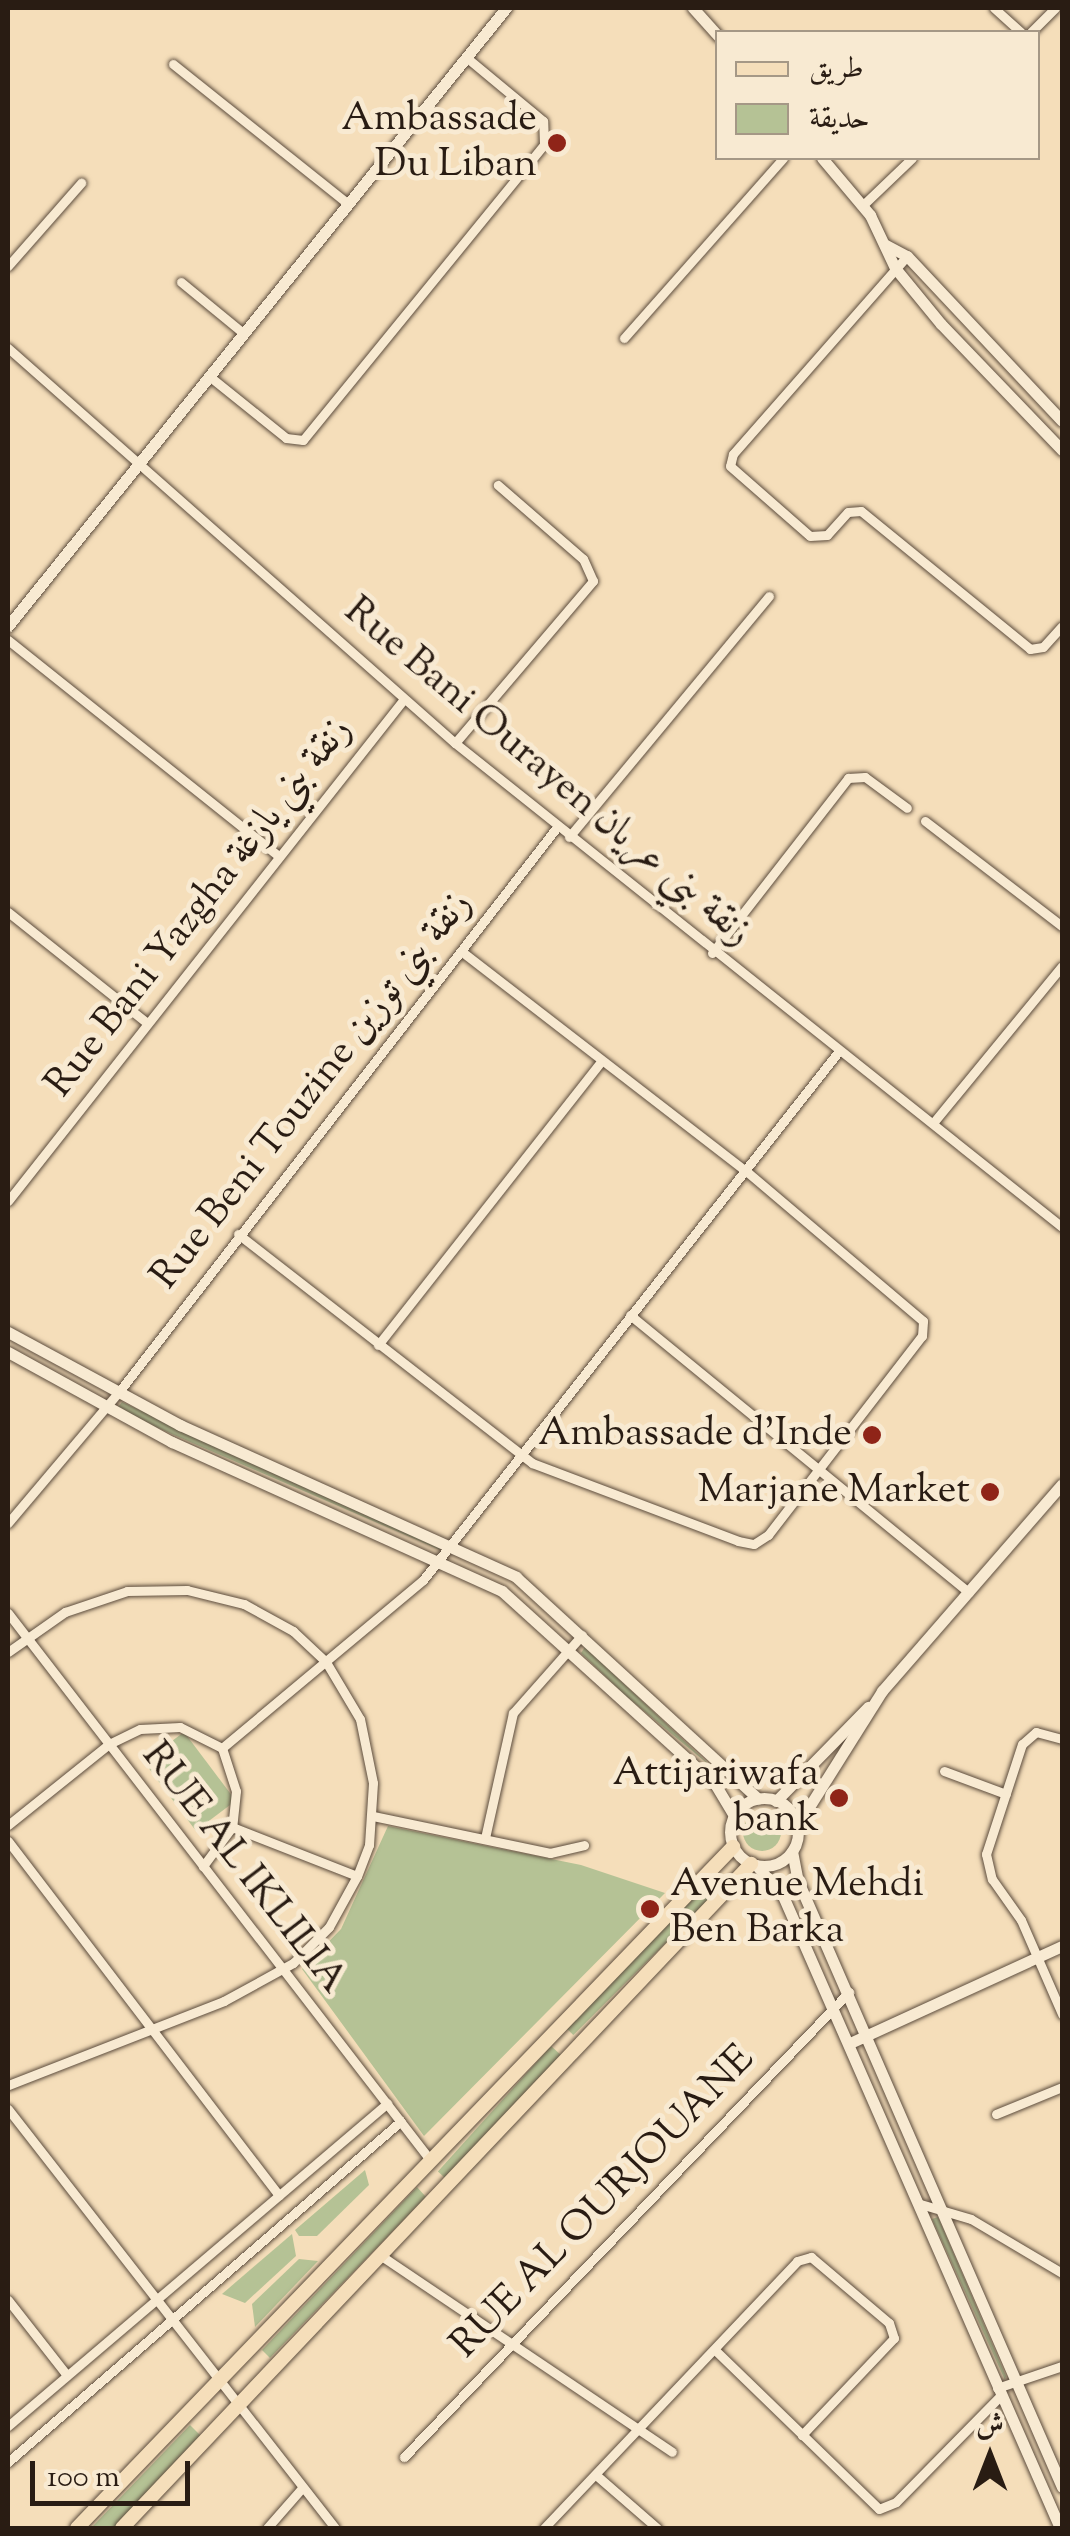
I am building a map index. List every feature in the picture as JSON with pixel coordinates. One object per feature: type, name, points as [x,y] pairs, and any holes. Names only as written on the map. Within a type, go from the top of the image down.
[{"type":"main road","points":[[8,626],[136,462],[506,8]]},
{"type":"main road","points":[[693,8],[715,33]]},
{"type":"main road","points":[[824,160],[863,205],[895,268],[1006,398],[1062,449]]},
{"type":"main road","points":[[886,245],[908,256],[1062,421]]},
{"type":"main road","points":[[8,1332],[118,1393],[452,1544],[516,1577],[758,1799]]},
{"type":"main road","points":[[8,1352],[106,1409],[502,1591],[715,1784],[734,1816],[733,1847],[78,2528]]},
{"type":"main road","points":[[734,1816],[758,1799],[776,1800],[872,1705],[1062,1484]]},
{"type":"main road","points":[[872,1705],[797,1826],[792,1851],[798,1881],[1062,2487]]},
{"type":"main road","points":[[776,1800],[797,1826]]},
{"type":"main road","points":[[733,1847],[779,1886],[1060,2528]]},
{"type":"main road","points":[[122,2528],[754,1864],[776,1864],[792,1851]]},
{"type":"main road","points":[[850,2044],[1062,1946]]},
{"type":"street","points":[[994,8],[1019,30]]},
{"type":"street","points":[[1033,30],[1055,8]]},
{"type":"street","points":[[209,376],[286,438],[303,440],[544,144],[542,121],[466,57]]},
{"type":"street","points":[[173,64],[347,202]]},
{"type":"street","points":[[624,338],[780,160]]},
{"type":"street","points":[[863,205],[910,160]]},
{"type":"street","points":[[8,266],[81,183]]},
{"type":"street","points":[[908,256],[734,454],[730,466],[810,536],[828,535],[848,512],[861,511],[1030,649],[1040,650],[1062,626]]},
{"type":"street","points":[[180,282],[243,333]]},
{"type":"street","name":"Rue Bani Ourayen زنقة بني عريان","points":[[8,351],[454,743],[1062,1227]]},
{"type":"street","points":[[454,743],[593,581],[583,558],[498,485]]},
{"type":"street","points":[[568,837],[769,596]]},
{"type":"street","points":[[8,640],[278,856]]},
{"type":"street","name":"Rue Bani Yazgha زنقة بني يازغة","points":[[8,1201],[12,1186],[404,699]]},
{"type":"street","points":[[712,952],[848,778],[865,776],[907,808]]},
{"type":"street","points":[[925,821],[1062,926]]},
{"type":"street","name":"Rue Beni Touzine زنقة بني توزين","points":[[8,1523],[106,1409],[557,827]]},
{"type":"street","points":[[8,912],[147,1022]]},
{"type":"street","points":[[238,1234],[520,1455],[555,1474],[754,1544],[768,1535],[922,1336],[923,1321],[747,1172],[600,1063],[462,952]]},
{"type":"street","points":[[932,1123],[1062,966]]},
{"type":"street","points":[[222,1748],[406,1597],[440,1560],[839,1051]]},
{"type":"street","points":[[378,1346],[600,1063]]},
{"type":"street","points":[[630,1314],[819,1465],[969,1592]]},
{"type":"street","points":[[8,1652],[26,1638],[105,1596],[187,1590],[271,1616],[326,1662],[363,1730],[373,1816],[358,1876],[329,1927],[284,1970],[8,2085]]},
{"type":"street","name":"RUE AL IKLILIA","points":[[8,1613],[431,2161]]},
{"type":"street","points":[[485,1838],[513,1713],[582,1635]]},
{"type":"street","points":[[8,1825],[110,1744],[164,1725],[196,1732],[222,1748],[236,1791],[232,1827],[203,1866]]},
{"type":"street","points":[[1062,1740],[1041,1732],[1026,1738],[986,1859],[1062,2014]]},
{"type":"street","points":[[944,1771],[1006,1794]]},
{"type":"street","points":[[373,1816],[550,1852],[584,1845]]},
{"type":"street","points":[[232,1827],[358,1876]]},
{"type":"street","points":[[8,1841],[278,2195]]},
{"type":"street","name":"RUE AL OURJOUANE","points":[[404,2457],[849,1992]]},
{"type":"street","points":[[996,2114],[1062,2087]]},
{"type":"street","points":[[8,2426],[387,2103]]},
{"type":"street","points":[[8,2110],[335,2528]]},
{"type":"street","points":[[8,2462],[401,2121]]},
{"type":"street","points":[[917,2202],[942,2209],[1062,2273]]},
{"type":"street","points":[[380,2255],[672,2452]]},
{"type":"street","points":[[544,2528],[797,2261],[820,2258],[894,2334],[890,2346],[802,2435]]},
{"type":"street","points":[[8,2300],[66,2374]]},
{"type":"street","points":[[715,2350],[883,2510],[999,2391],[1016,2380],[1062,2366]]},
{"type":"street","points":[[596,2475],[657,2528]]},
{"type":"street","points":[[267,2528],[302,2488]]},
{"type":"green space","points":[[122,1402],[438,1545],[440,1550],[158,1428],[118,1407]]},
{"type":"green space","points":[[585,1647],[714,1769],[626,1696],[581,1653]]},
{"type":"green space","points":[[184,1732],[236,1801],[196,1831],[144,1762]]},
{"type":"green space","points":[[762,1813],[776,1818],[781,1832],[776,1846],[762,1851],[748,1846],[743,1832],[748,1818]]},
{"type":"green space","points":[[388,1826],[581,1865],[665,1893],[424,2136],[302,1969],[341,1929]]},
{"type":"green space","points":[[702,1888],[711,1897],[573,2035],[564,2026]]},
{"type":"green space","points":[[551,2046],[561,2055],[448,2180],[438,2172]]},
{"type":"green space","points":[[365,2170],[369,2185],[317,2236],[299,2236],[295,2230]]},
{"type":"green space","points":[[417,2187],[426,2197],[270,2358],[262,2350]]},
{"type":"green space","points":[[938,2217],[1006,2376],[1005,2380],[932,2219]]},
{"type":"green space","points":[[292,2234],[296,2256],[245,2303],[222,2294]]},
{"type":"green space","points":[[299,2259],[318,2261],[255,2327],[252,2304]]},
{"type":"green space","points":[[190,2425],[201,2436],[114,2528],[91,2528]]},
{"type":"place","name":"Ambassade Du Liban","points":[[557,143]]},
{"type":"place","name":"Ambassade d'Inde","points":[[872,1435]]},
{"type":"place","name":"Marjane Market","points":[[990,1492]]},
{"type":"place","name":"Attijariwafa bank","points":[[839,1798]]},
{"type":"place","name":"Avenue Mehdi Ben Barka","points":[[650,1909]]}]
